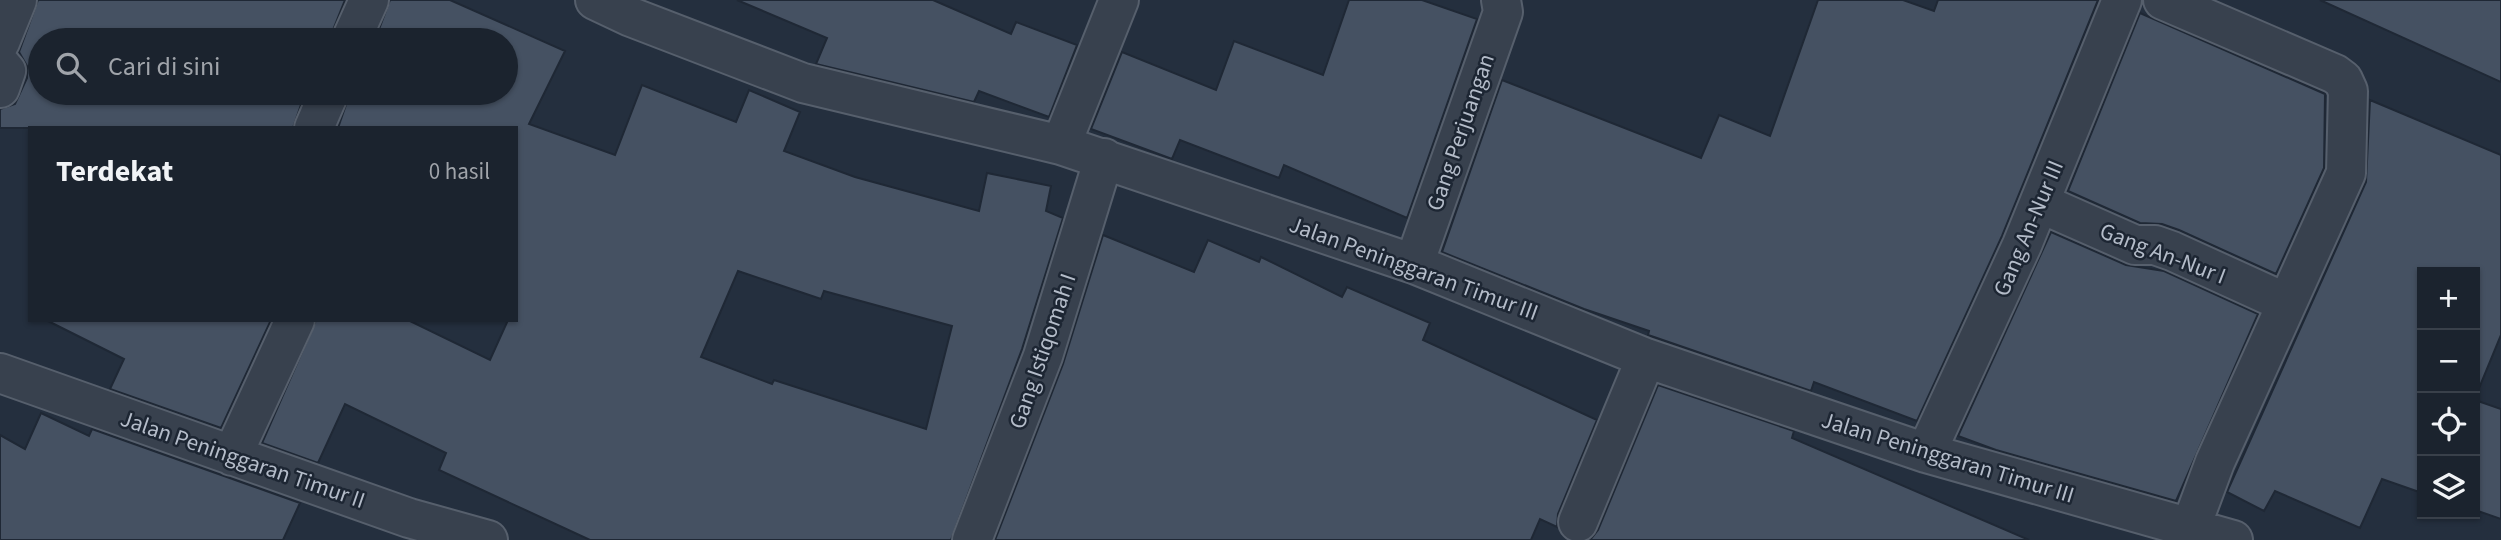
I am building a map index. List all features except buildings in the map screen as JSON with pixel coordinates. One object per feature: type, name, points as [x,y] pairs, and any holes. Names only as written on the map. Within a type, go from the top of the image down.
[{"type":"street","points":[[0,41],[17,0]]},
{"type":"street","points":[[356,28],[369,0]]},
{"type":"street","name":"Jalan Peninggaran Timur III","points":[[595,0],[631,18],[803,83],[1061,145],[1414,264],[1646,358],[1926,453],[2131,528],[2189,529],[2233,540]]},
{"type":"street","points":[[1061,145],[1119,0]]},
{"type":"street","name":"Gang Perjuangan","points":[[1414,264],[1503,12],[1501,0]]},
{"type":"street","name":"Gang An-Nur III","points":[[1926,453],[2040,203],[2122,0]]},
{"type":"street","points":[[2163,0],[2336,74],[2346,85],[2346,173],[2215,462],[2189,529]]},
{"type":"street","points":[[0,64],[6,71],[0,88]]},
{"type":"street","points":[[315,126],[324,105]]},
{"type":"street","name":"Gang Istiqomah I","points":[[972,540],[1043,356],[1104,158]]},
{"type":"street","name":"Gang An-Nur I","points":[[2040,203],[2135,245],[2155,245],[2172,251],[2286,303]]},
{"type":"street","points":[[232,456],[294,322]]},
{"type":"street","points":[[1578,522],[1646,358]]},
{"type":"street","name":"Jalan Peninggaran Timur II","points":[[0,373],[232,456],[404,529],[488,540]]}]
